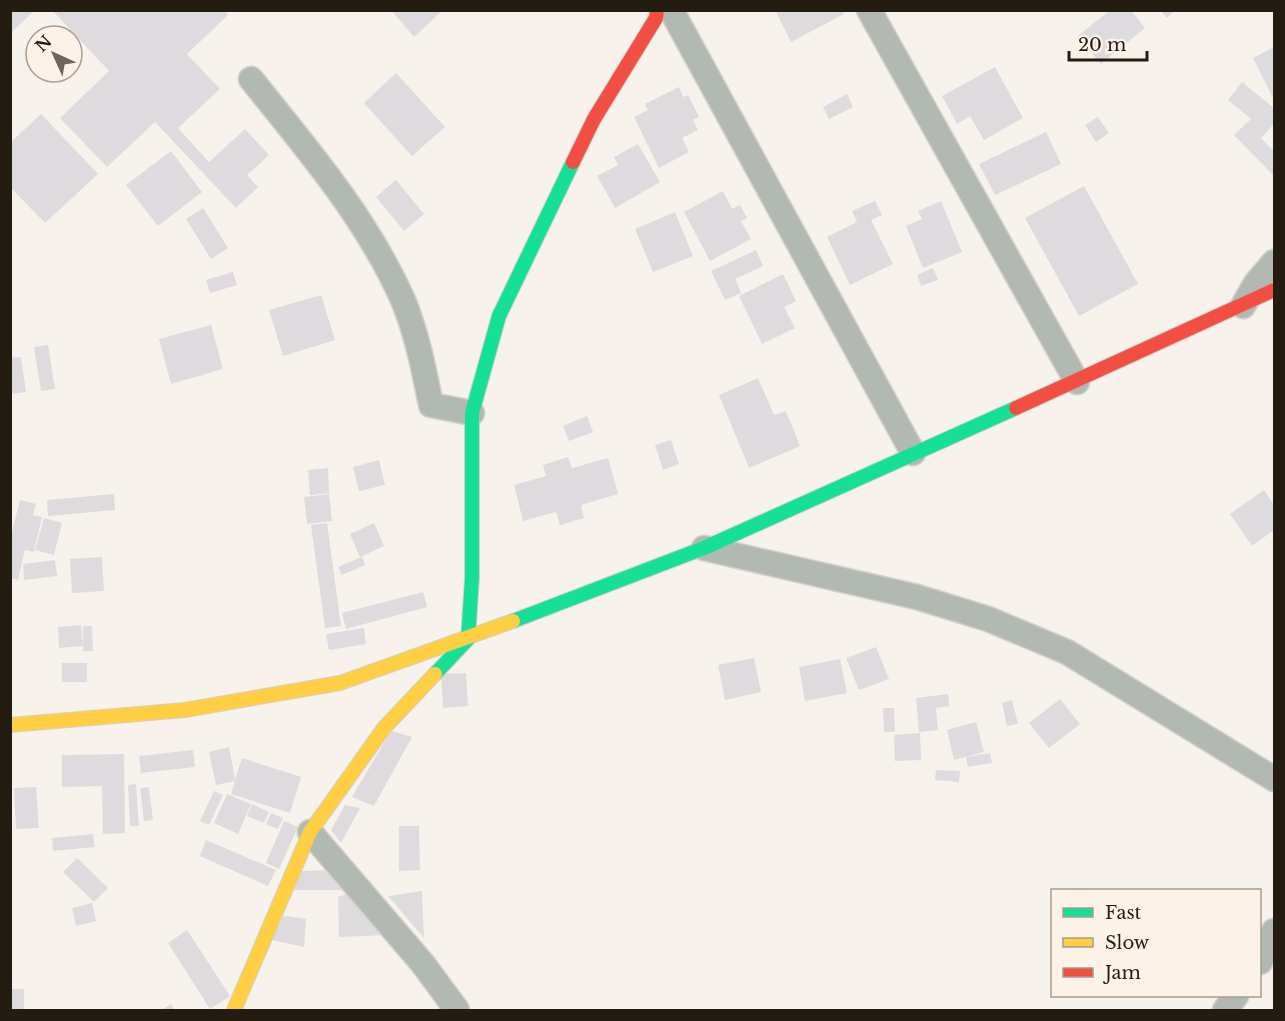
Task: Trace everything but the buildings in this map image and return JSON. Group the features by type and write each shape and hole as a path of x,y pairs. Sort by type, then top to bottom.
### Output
{"main road":[{"path":"234,1011 310,832 384,728 468,639 472,578 472,413 499,316 594,119 668,14"},
{"path":"10,725 185,710 340,683 468,639 704,548 913,453 1077,382 1275,290"}],"street":[{"path":"869,10 1077,382"},
{"path":"668,14 913,453"},
{"path":"251,79 334,184 380,253 403,302 419,347 431,405 472,413"},
{"path":"1243,306 1256,283 1275,262"},
{"path":"704,548 917,597 988,619 1067,652 1275,779"},
{"path":"310,832 423,964 457,1011"},
{"path":"1261,960 1275,931"},
{"path":"1225,1011 1235,997"}],"traffic: fast":[{"path":"435,674 468,639 472,578 472,413 499,316 573,162"},
{"path":"513,621 704,548 1016,408"}],"traffic: slow":[{"path":"10,725 185,710 340,683 513,621"},
{"path":"234,1010 310,832 384,728 435,674"}],"traffic: jam":[{"path":"573,162 594,119 656,18 657,10"},
{"path":"1016,408 1274,290"}]}
